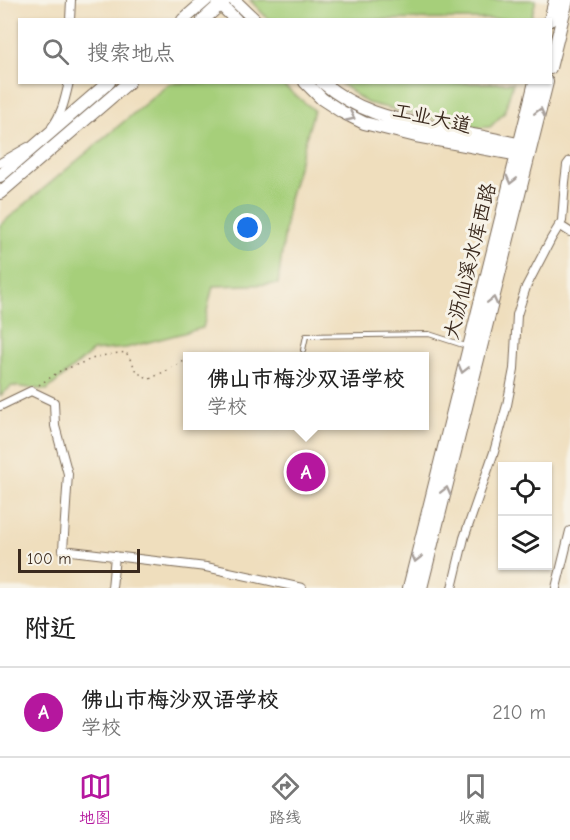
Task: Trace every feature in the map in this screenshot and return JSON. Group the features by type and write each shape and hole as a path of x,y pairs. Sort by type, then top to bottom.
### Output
{"street":[{"path":"70,0 70,18"},
{"path":"185,18 206,0"},
{"path":"234,0 253,18"},
{"path":"550,18 555,0"},
{"path":"552,60 567,0"},
{"path":"205,18 221,2 234,18"},
{"path":"0,163 42,139 57,121 68,84"},
{"path":"0,176 107,84"},
{"path":"0,193 127,84"},
{"name":"工业大道","path":"306,84 322,99 364,123 416,136 524,151"},
{"name":"工业大道","path":"325,84 352,104 390,118 524,151"},
{"name":"大沥仙溪水库西路","path":"409,588 475,349 524,151 535,84"},
{"path":"524,151 546,84"},
{"path":"452,588 464,538 494,452 507,405 514,369 518,315 526,287 562,221 567,165 570,160"},
{"path":"559,225 570,232"},
{"path":"421,588 475,349"},
{"path":"0,406 31,391 54,402 55,426 68,474 63,550 206,567 302,588"},
{"path":"556,588 570,531"},
{"path":"112,588 115,556"}],"lane":[{"path":"303,350 306,336 429,334 475,349"}],"path":[{"path":"31,391 60,370 100,356 126,352 138,373 150,379 183,362"}],"green space":[{"path":"250,0 536,0 531,18 267,18"},
{"path":"169,84 281,84 314,110 289,199 278,284 213,286 203,328 126,348 93,351 47,390 12,386 0,396 0,225"},
{"path":"341,84 513,84 504,113 490,127 474,128 367,103"}],"place":[{"name":"佛山市梅沙双语学校","path":"306,472"}]}
